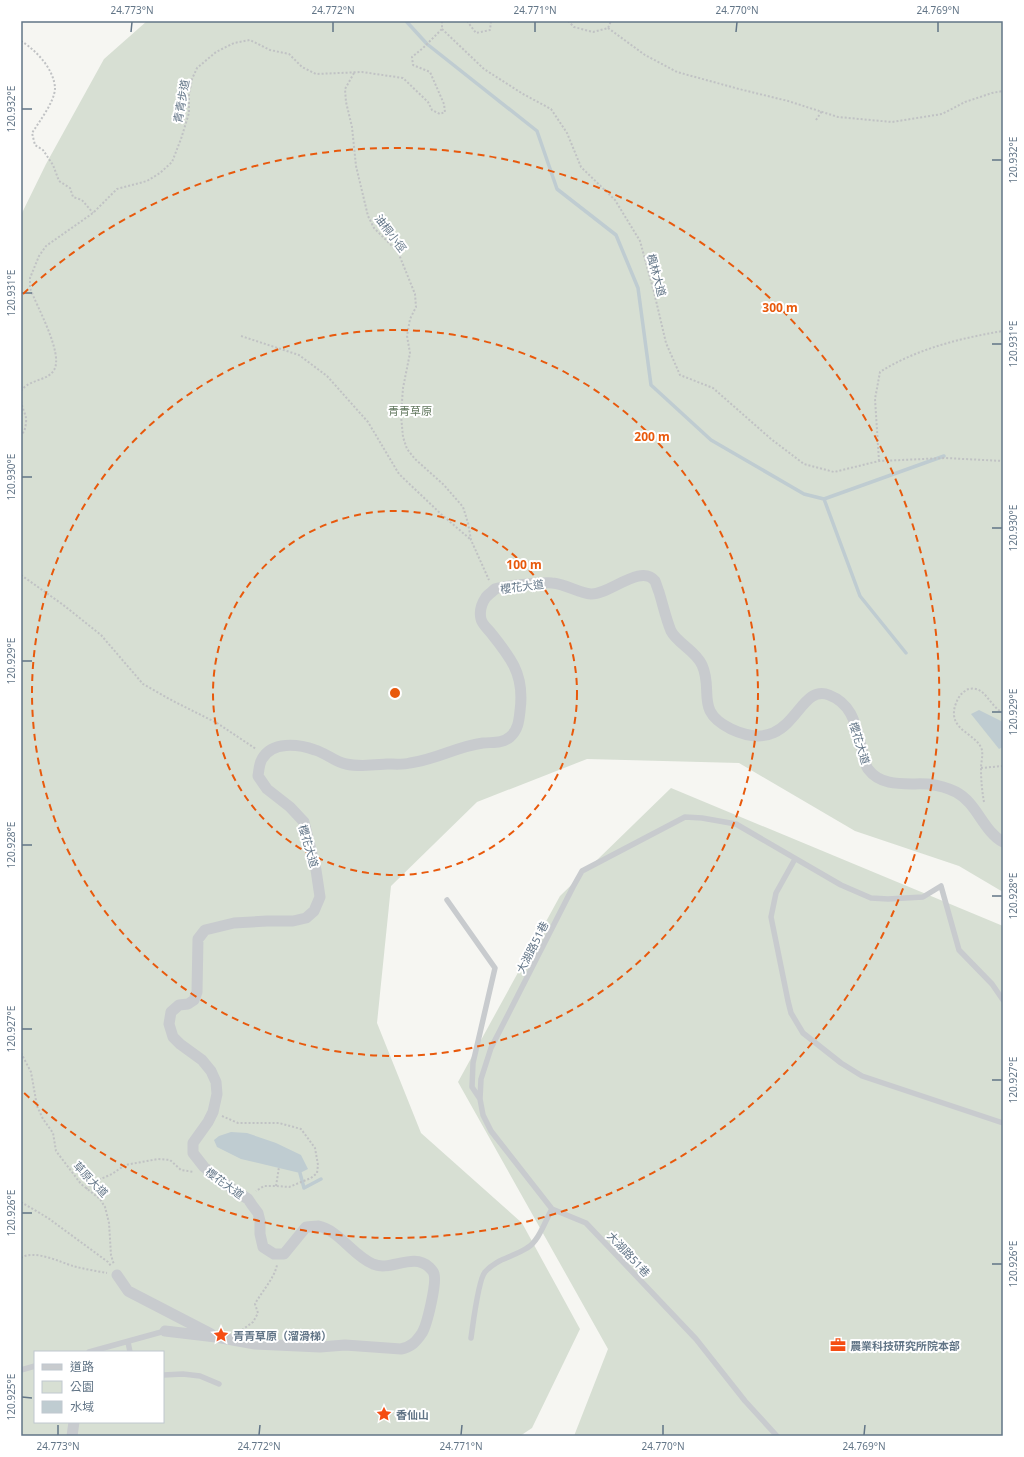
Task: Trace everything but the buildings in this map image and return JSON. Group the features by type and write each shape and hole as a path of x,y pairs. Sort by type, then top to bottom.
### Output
{"street":[{"name":"櫻花大道","path":"279,1254 274,1254 263,1247 258,1213 248,1199 204,1167 193,1153 193,1143 208,1122 213,1112 217,1094 216,1082 211,1071 202,1060 173,1037 169,1024 171,1012 178,1005 188,1004 194,1000 197,992 198,939 205,930 234,923 306,918 314,911 320,897 316,870 304,822 290,807 267,790 258,776 260,761 265,755 278,747 293,745 316,750 342,763 358,766 410,764 481,743 503,742 512,736 519,723 522,696 515,668 505,652 481,621 480,610 485,598 494,590 516,586 552,583 567,586 584,593 598,594 639,575 648,576 656,582 672,634 701,662 705,676 708,706 717,720 732,729 755,736 773,734 788,724 804,702 813,696 826,694 840,701 849,709 868,768 882,780 899,784 930,784 955,792 967,801 999,840 1003,842"},
{"path":"165,1331 255,1344 320,1347 345,1345 401,1349 409,1348 423,1332 429,1314 435,1283 434,1273 428,1266 419,1262 406,1262 385,1267 374,1265 361,1258 326,1228 317,1226 306,1227 284,1254 279,1254"},
{"path":"117,1275 128,1291 221,1338"},
{"path":"72,1436 74,1423"}],"lane":[{"name":"大湖路51巷","path":"777,1436 745,1401 696,1339 586,1223 552,1210 491,1131 483,1115 480,1099 481,1079 491,1048 573,887 582,871 685,817 702,818 736,824 841,885 871,898 888,899 923,897 941,886 959,950 992,984 1003,1000"},
{"path":"795,859 776,893 771,917 791,1013 803,1033 841,1063 862,1076 1003,1123"},
{"path":"447,900 495,968 473,1063 472,1087 480,1099"},
{"path":"471,1338 480,1286 484,1273 497,1262 528,1248 538,1236 552,1210"},
{"path":"93,1351 165,1331"},
{"path":"128,1342 130,1351"},
{"path":"21,1370 34,1366"},
{"path":"164,1375 183,1374 200,1376 219,1384"}],"path":[{"path":"442,21 442,29"},
{"path":"467,21 476,33 490,30 491,21"},
{"path":"568,21 574,26 593,32 608,28"},
{"path":"608,28 611,21"},
{"path":"608,28 645,55 677,72 788,101 838,117 892,122 942,114 965,102 1003,91"},
{"name":"青青步道","path":"21,391 25,385 46,376 54,370 56,360 55,348 30,288 30,278 39,256 46,246 93,213 117,189 147,181 160,173 172,162 189,113 189,94 192,79 197,68 216,52 234,43 250,40 270,50 290,54 302,67 316,74 354,72 403,78 428,102 432,110 440,114 445,112 444,104 430,72 413,65 412,57 442,29"},
{"name":"楓林大道","path":"442,29 484,70 523,94 552,108 567,133 581,167 615,200 640,241 666,343 680,376 713,388 771,439 804,464 834,472 879,461 944,458 1003,461"},
{"path":"21,41 29,46 40,57 51,74 55,89 50,103 32,133 34,145 42,150 53,165 60,181 70,188 73,197 82,200 93,213"},
{"name":"油桐小徑","path":"354,72 345,89 346,102 352,127 356,166 368,216 374,228 398,252 415,294 416,307 410,319 407,336 410,353 403,388 401,415 403,437 407,449 415,460 444,485 463,507 471,540 494,590"},
{"path":"816,120 822,112"},
{"path":"879,461 874,399 880,372 896,362 932,349 973,336 1003,331"},
{"path":"241,336 299,355 327,376 368,422 399,474 471,540"},
{"path":"21,401 26,414 27,422 24,432 21,434"},
{"path":"21,575 62,604 101,635 143,684 217,723 265,755"},
{"path":"985,806 980,768 982,751 979,744 957,725 954,714 956,703 966,689 973,688 979,690 996,709 1003,713"},
{"path":"980,768 1003,766"},
{"name":"草原大道","path":"21,1052 22,1057 31,1072 37,1106 43,1119 53,1132 56,1151 81,1184 100,1199 105,1207 109,1223 111,1255 117,1275"},
{"path":"213,1112 238,1123 279,1123 301,1129 315,1148 318,1165 317,1173 311,1178 293,1186 264,1186 248,1199"},
{"path":"86,1189 96,1181 112,1174 125,1165 158,1159 170,1160 181,1170 192,1173 204,1167"},
{"path":"276,1186 279,1167"},
{"path":"21,1202 48,1218 108,1262 117,1275"},
{"path":"221,1338 253,1322 258,1313 255,1304 276,1270 279,1254"},
{"path":"21,1258 24,1256 37,1255 74,1266 117,1275"}],"green space":[{"name":"青青草原","path":"147,21 1003,21 1003,892 959,866 855,831 739,763 587,759 477,802 391,886 377,1023 421,1133 522,1223 580,1329 532,1428 520,1436 21,1436 21,215 46,164 104,59"},
{"path":"671,788 1003,926 1003,1436 574,1436 608,1349 458,1082 560,896"}],"water":[{"path":"979,710 1003,722 1003,747 999,749 971,714"},
{"path":"231,1132 247,1133 276,1143 301,1155 308,1169 300,1173 241,1159 217,1147 214,1140 219,1136"}],"waterway":[{"path":"406,21 427,44 537,131 557,189 616,235 638,288 651,385 711,440 804,494 824,499 860,596 906,653"},
{"path":"824,499 944,456"},
{"path":"300,1173 304,1188 321,1179"}],"place":[{"name":"青青草原（溜滑梯）","path":"221,1335"},
{"name":"農業科技研究所院本部","path":"838,1345"},
{"name":"香仙山","path":"384,1414"}]}
